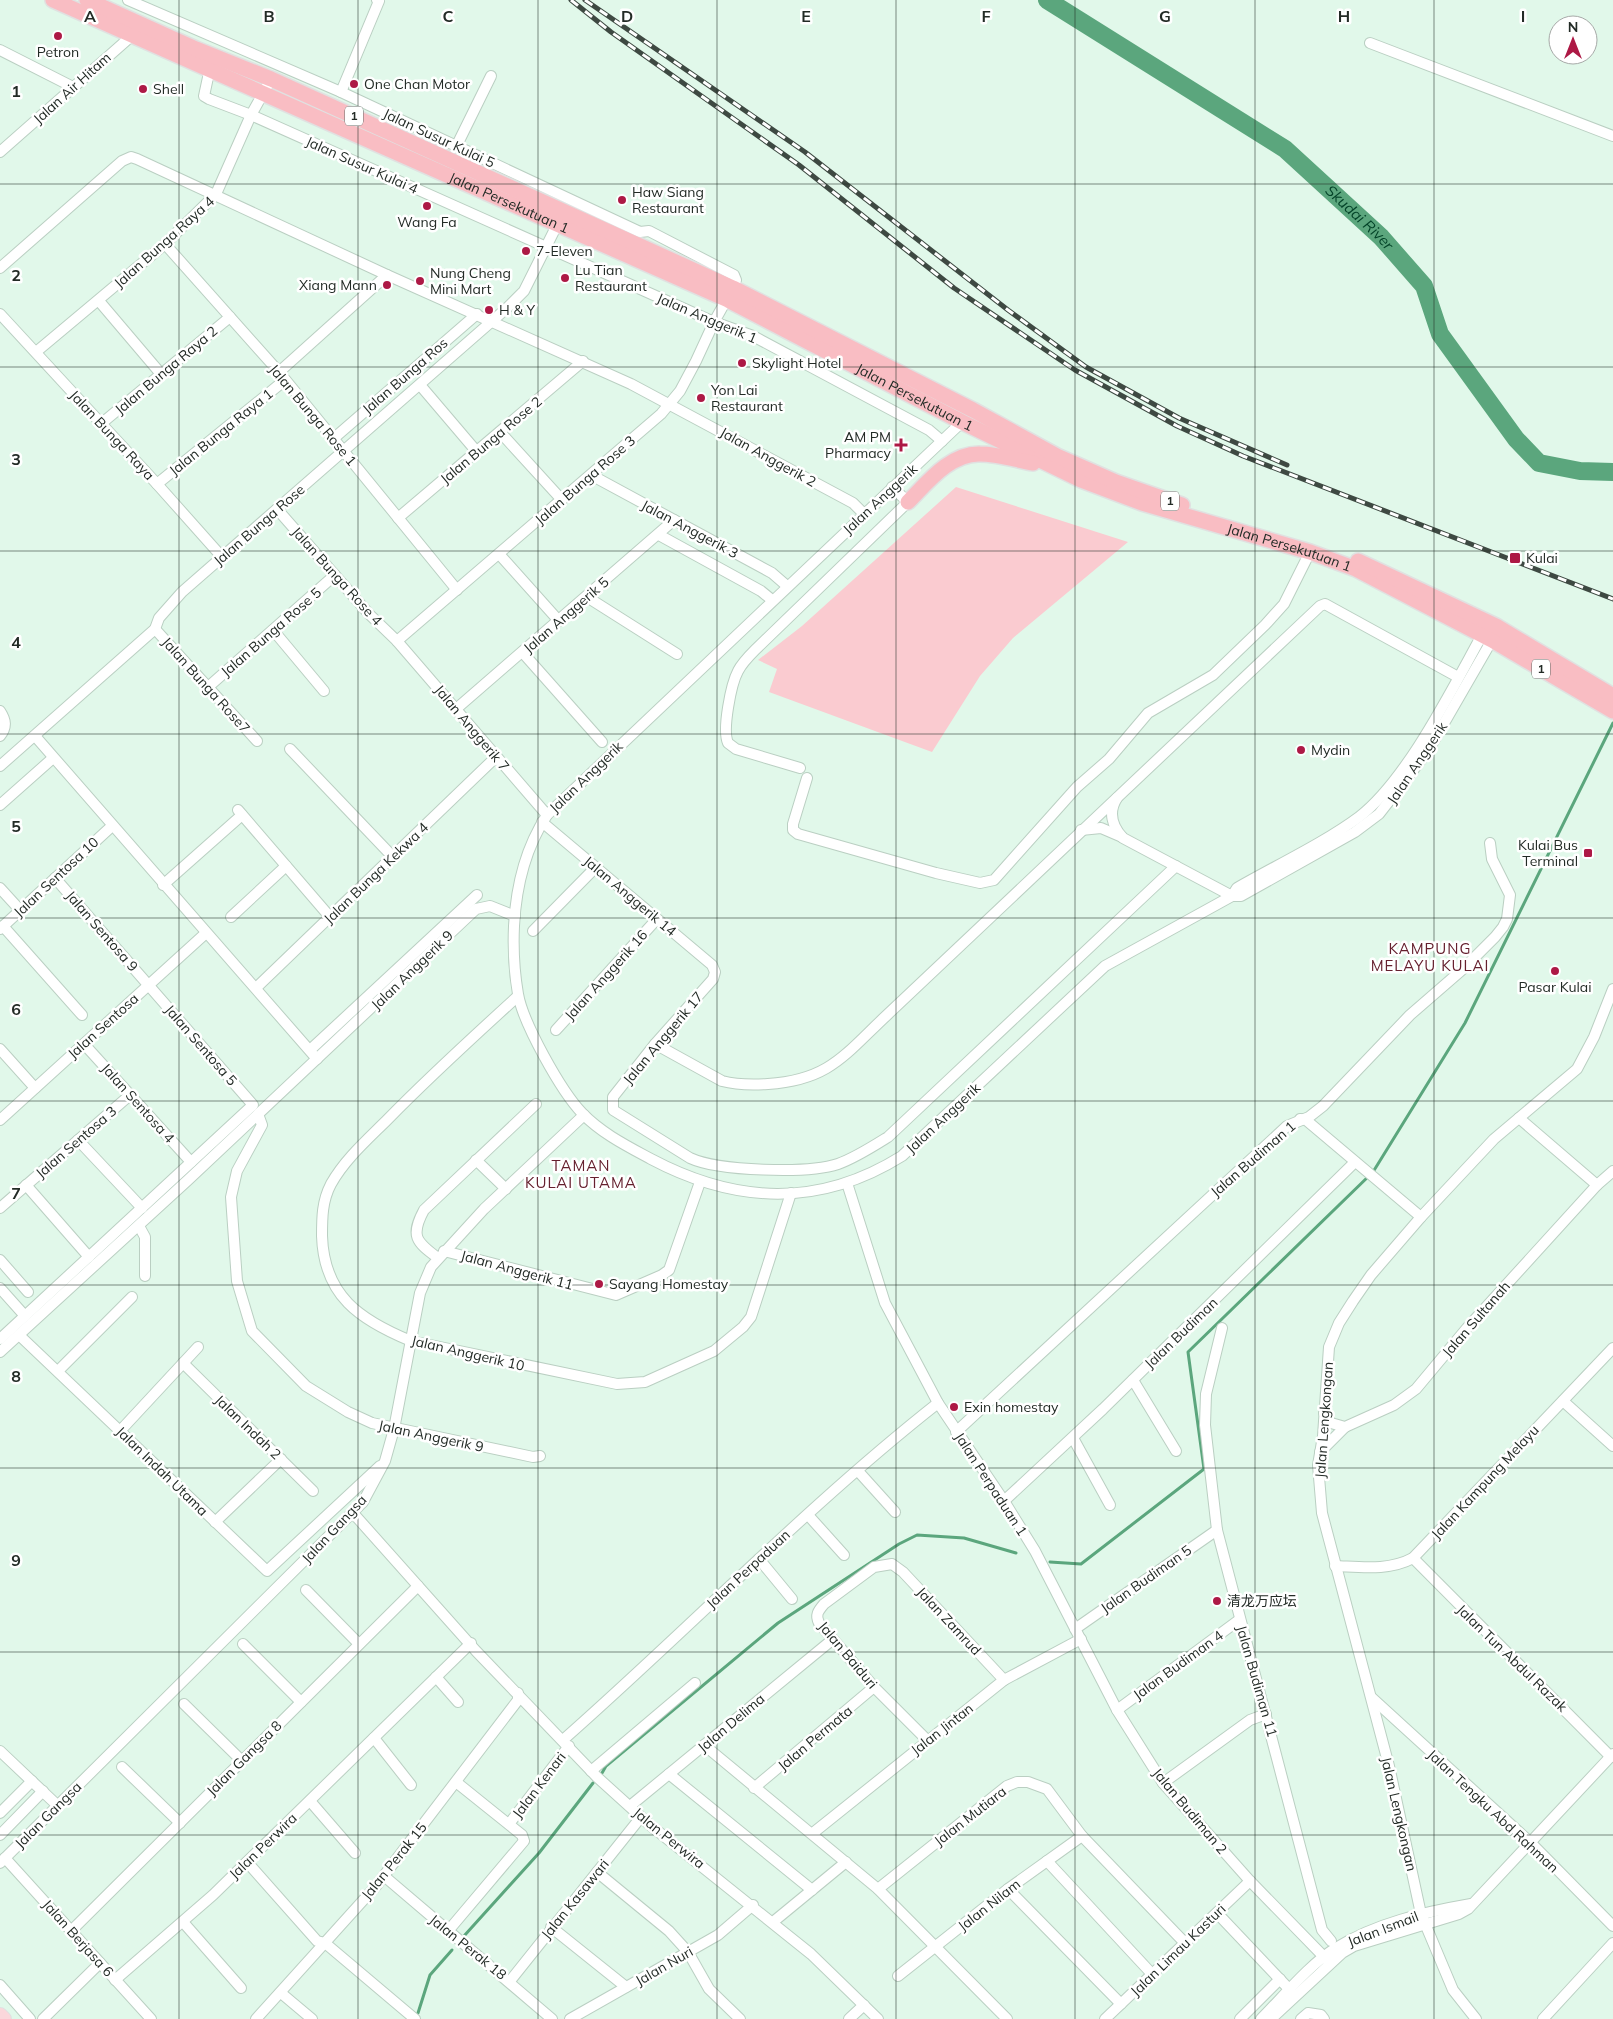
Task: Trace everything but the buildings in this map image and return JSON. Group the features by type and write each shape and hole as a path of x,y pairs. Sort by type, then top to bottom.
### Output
{"highway":[{"name":"Jalan Persekutuan 1","path":"53,0 138,30 564,211 635,244 730,294 962,422 1052,467 1142,503 1310,552 1356,569 1613,706"},
{"name":"Jalan Persekutuan 1","path":"87,0 138,30 210,68 268,85 557,225 635,244"},
{"name":"Jalan Persekutuan 1","path":"730,294 973,410 1057,456 1146,493 1213,516 1313,544 1381,570 1496,626 1613,706"},
{"path":"908,502 948,464 969,455 980,454 1052,467"}],"main road":[{"path":"0,2014 4,2019"}],"street":[{"name":"Jalan Susur Kulai 5","path":"128,0 341,92 457,145 635,244 649,232 730,272 736,280 730,294"},
{"path":"341,92 379,1 377,0"},
{"name":"Jalan Air Hitam","path":"0,152 138,30"},
{"path":"1370,43 1613,136"},
{"path":"0,50 74,88"},
{"name":"Jalan Susur Kulai 4","path":"210,68 204,96 251,115 547,247"},
{"path":"457,145 491,76"},
{"name":"Jalan Bunga Raya 4","path":"36,352 166,244 216,194 251,115 268,85"},
{"path":"0,268 122,162 131,157 143,160 387,275 583,361 670,403"},
{"name":"Jalan Bunga Rose","path":"0,766 155,628 159,618 182,592 507,308 524,291 564,211"},
{"name":"Jalan Bunga Rose 1","path":"166,244 282,376 457,590"},
{"name":"Jalan Anggerik 1","path":"547,247 714,322 753,336 929,430 942,441"},
{"name":"Jalan Bunga Raya 1","path":"157,484 282,376 387,275"},
{"name":"Jalan Bunga Rose 3","path":"397,641 661,414 680,391 730,294"},
{"path":"98,301 161,374"},
{"name":"Jalan Bunga Raya","path":"0,314 157,484 222,558"},
{"name":"Jalan Bunga Ros","path":"333,438 477,314"},
{"name":"Jalan Bunga Raya 2","path":"102,424 230,317"},
{"name":"Jalan Bunga Rose 2","path":"398,518 583,361"},
{"path":"420,385 477,452"},
{"name":"Jalan Anggerik 2","path":"670,403 853,504 864,514"},
{"name":"Jalan Anggerik","path":"962,422 772,600 545,818 528,854 514,916 513,946 518,996 536,1039 562,1088 584,1115 611,1136 635,1150 700,1182 742,1191 792,1194 823,1190 848,1183 881,1170 915,1147 1105,966 1232,896 1237,888 1352,828 1389,804 1428,751 1487,638"},
{"path":"500,432 562,500"},
{"name":"Jalan Anggerik 3","path":"591,475 772,573 787,586"},
{"path":"800,768 736,749 728,743 726,734 733,680 739,668 755,650 908,502 892,487"},
{"name":"Jalan Bunga Rose 4","path":"277,510 369,614 397,641"},
{"name":"Jalan Anggerik 5","path":"456,710 674,520"},
{"path":"659,535 762,591 772,600"},
{"path":"807,778 793,824 794,830 798,834 945,875 980,883 994,880 1077,787 1109,759 1148,713 1213,675 1265,625 1284,604 1310,552"},
{"path":"499,554 559,622"},
{"name":"Jalan Bunga Rose 5","path":"207,688 335,575"},
{"path":"586,598 677,654"},
{"path":"655,1044 722,1081 731,1084 756,1085 792,1082 823,1072 880,1021 1080,830 1320,606 1325,604 1458,678"},
{"name":"Jalan Bunga Rose7","path":"155,628 207,688 257,741"},
{"path":"273,630 324,691"},
{"name":"Jalan Anggerik","path":"1352,828 1381,797 1419,745 1458,678 1487,638"},
{"name":"Jalan Anggerik 7","path":"397,641 545,818"},
{"path":"523,652 602,742"},
{"path":"0,711 6,724 0,736"},
{"path":"35,736 163,885 317,1059"},
{"path":"290,749 393,857"},
{"path":"0,805 53,758"},
{"name":"Jalan Bunga Kekwa 4","path":"256,988 496,758"},
{"path":"1122,791 1114,803 1112,816 1115,827 1123,838"},
{"path":"163,885 240,813 330,917"},
{"name":"Jalan Anggerik 14","path":"545,818 595,868 712,965 715,972"},
{"name":"Jalan Sentosa 10","path":"2,927 112,826"},
{"path":"1080,830 1100,828 1123,838 1232,896"},
{"name":"Jalan Budiman 1","path":"956,1432 1287,1126 1300,1119 1309,1117 1323,1106 1410,1015 1468,964 1503,927 1507,919 1510,895 1492,858 1490,842"},
{"path":"230,917 286,866"},
{"name":"Jalan Anggerik 17","path":"715,972 714,979 655,1044 613,1097 613,1110 624,1119 698,1162 787,1170 837,1164 888,1137 907,1121 1176,866"},
{"path":"533,931 595,868"},
{"name":"Jalan Sentosa 9","path":"55,878 149,985"},
{"path":"0,888 20,910"},
{"path":"310,1050 477,895"},
{"name":"Jalan Anggerik 9","path":"0,1352 139,1226 476,909 490,906 514,916"},
{"name":"Jalan Anggerik 16","path":"556,1030 656,920"},
{"path":"2,927 82,1015"},
{"name":"Jalan Sentosa","path":"0,1120 206,933"},
{"name":"Jalan Sentosa 5","path":"149,985 253,1104 191,1162"},
{"name":"Jalan Lengkongan","path":"1476,2019 1453,1990 1423,1919 1372,1698 1322,1513 1318,1477 1330,1347 1339,1323 1372,1275 1420,1216 1470,1162 1577,1069 1594,1037 1613,989"},
{"name":"Jalan Anggerik 10","path":"518,996 435,1071 349,1158 331,1183 322,1211 323,1254 332,1282 354,1310 386,1331 411,1341 617,1384 645,1382 721,1346 751,1317 792,1194"},
{"name":"Jalan Sentosa 4","path":"84,1044 191,1162"},
{"path":"0,1049 35,1088"},
{"name":"Jalan Sentosa 3","path":"0,1208 130,1095"},
{"name":"Jalan Anggerik 11","path":"536,1104 424,1210 417,1224 416,1236 419,1242 441,1255 609,1294 623,1293 669,1270 700,1182"},
{"name":"Jalan Anggerik 9","path":"258,1114 262,1125 237,1171 232,1197 237,1280 252,1331 306,1386 356,1416 372,1423 394,1429 540,1456"},
{"name":"Jalan Gangsa","path":"2,1860 362,1502 384,1464 394,1429 420,1293 431,1267 506,1189 584,1115"},
{"path":"1519,1118 1597,1185"},
{"path":"1300,1119 1306,1120 1420,1216"},
{"path":"78,1140 142,1208"},
{"path":"476,1160 506,1189"},
{"path":"0,1339 191,1162"},
{"name":"Jalan Budiman","path":"1004,1501 1073,1438 1355,1162"},
{"name":"Jalan Sultanah","path":"1345,1427 1394,1405 1416,1389 1467,1328 1597,1185 1613,1171"},
{"name":"Jalan Perpaduan 1","path":"848,1183 885,1303 938,1403 1004,1501 1041,1564"},
{"path":"26,1185 89,1257"},
{"path":"139,1226 145,1237 145,1276"},
{"path":"0,1260 28,1292"},
{"path":"0,1288 26,1316"},
{"path":"58,1371 132,1297"},
{"name":"Jalan Budiman 11","path":"1222,1328 1206,1394 1205,1424 1217,1530 1239,1620 1266,1714 1322,1930 1331,1941"},
{"name":"Jalan Indah Utama","path":"20,1335 267,1571 337,1504 384,1464"},
{"path":"120,1431 198,1347"},
{"name":"Jalan Kampung Melayu","path":"1335,1566 1392,1566 1413,1558 1613,1348"},
{"name":"Jalan Indah 2","path":"183,1363 313,1491"},
{"path":"1133,1380 1176,1451"},
{"path":"1563,1401 1613,1446"},
{"name":"Jalan Perpaduan","path":"566,1743 808,1515 938,1403"},
{"path":"1324,1413 1331,1424 1345,1427"},
{"path":"1320,1452 1345,1427"},
{"path":"1073,1438 1110,1504"},
{"path":"215,1522 281,1459"},
{"path":"858,1471 895,1512"},
{"name":"Jalan Perwira","path":"352,1512 471,1643 476,1651 597,1777 642,1817 753,1905 811,1954 878,2019"},
{"path":"808,1515 844,1555"},
{"name":"Jalan Budiman 5","path":"1076,1629 1217,1530"},
{"name":"Jalan Tun Abdul Razak","path":"1413,1558 1612,1756"},
{"path":"759,1560 792,1599"},
{"name":"Jalan Baiduri","path":"892,1564 874,1567 824,1604 816,1617 819,1624 832,1640 874,1687 927,1740"},
{"name":"Jalan Zamrud","path":"892,1564 903,1572 1004,1680"},
{"name":"Jalan Budiman 2","path":"1041,1564 1117,1710 1163,1783 1250,1881 1327,1960"},
{"name":"Jalan Gangsa 8","path":"71,1931 418,1586"},
{"path":"306,1590 359,1644"},
{"name":"Jalan Budiman 4","path":"1117,1710 1239,1620"},
{"name":"Jalan Delima","path":"630,1806 832,1640"},
{"name":"Jalan Jintan","path":"813,1833 1004,1680 1082,1640"},
{"name":"Jalan Perwira","path":"115,1980 183,1922 247,1862 471,1643"},
{"path":"243,1644 301,1702"},
{"path":"436,1677 458,1702"},
{"path":"597,1777 695,1683"},
{"name":"Jalan Permata","path":"754,1788 874,1687"},
{"name":"Jalan Perak 15","path":"256,2019 384,1876 518,1700 518,1693"},
{"name":"Jalan Tengku Abd Rahman","path":"1372,1698 1531,1843 1613,1926"},
{"path":"184,1704 242,1761"},
{"path":"1163,1783 1250,1720 1266,1714"},
{"path":"374,1738 411,1785"},
{"name":"Jalan Kenari","path":"509,1824 566,1743"},
{"path":"704,1745 754,1788 813,1833 878,1889 1007,2019"},
{"path":"0,1751 58,1806"},
{"name":"Jalan Ismail","path":"1271,2019 1327,1960 1335,1949 1364,1934 1423,1919 1474,1903 1612,1756"},
{"path":"122,1767 180,1823"},
{"path":"669,1774 812,1890"},
{"path":"0,1813 32,1782"},
{"path":"448,1931 523,1843 522,1835 456,1782"},
{"name":"Jalan Mutiara","path":"878,1889 1007,1786 1017,1782 1028,1782 1047,1789 1082,1836"},
{"path":"0,1835 43,1791"},
{"path":"310,1801 355,1852"},
{"name":"Jalan Kasawari","path":"510,1981 642,1817"},
{"path":"1082,1836 1184,1942"},
{"name":"Jalan Nilam","path":"898,1976 1008,1889 1082,1836"},
{"name":"Jalan Berjasa 6","path":"2,1860 71,1931 151,2019"},
{"path":"1047,1861 1152,1974"},
{"path":"247,1862 317,1941 325,1943 415,2019"},
{"path":"773,1922 846,1862"},
{"path":"597,1872 669,1931 688,1952 709,1989 740,2019"},
{"name":"Jalan Perak 18","path":"384,1876 510,1981 552,2019"},
{"name":"Jalan Limau Kasturi","path":"1105,2019 1250,1881"},
{"path":"1008,1889 1121,2004"},
{"name":"Jalan Nuri","path":"570,2019 718,1935 753,1905"},
{"path":"1217,1913 1290,1990"},
{"path":"183,1922 241,1988"},
{"path":"552,1927 626,1987"},
{"path":"1542,2019 1613,1943"},
{"name":"Jalan Ismail","path":"1261,2019 1290,1990 1327,1960"},
{"path":"43,2019 100,1963"},
{"path":"1240,2019 1280,1979"},
{"path":"0,1985 30,2019"},
{"path":"281,1993 312,2019"},
{"path":"849,2019 864,2005"},
{"path":"1300,2019 1308,2014 1321,2015 1324,2019"}],"shaded area":[{"path":"956,487 1128,542 1013,638 980,676 932,752 769,692 777,669 758,660 802,626"}],"waterway":[{"name":"Skudai River","path":"1047,0 1285,149 1381,237 1424,286 1440,334 1516,439 1539,463 1580,471 1613,472"},
{"path":"1050,1562 1081,1564 1204,1469 1188,1352 1373,1172 1465,1023 1613,723"},
{"path":"602,1773 606,1766 778,1623 899,1544 917,1535 964,1538 1016,1553"},
{"path":"464,1936 539,1853 593,1783"},
{"path":"418,2013 430,1975 452,1950"}],"railway":[{"path":"571,0 611,32 799,165 954,288 1075,370 1177,426 1243,456 1613,599"},
{"path":"585,0 805,152 1008,310 1086,367 1179,418 1287,465"}],"place":[{"name":"Petron","path":"58,36"},
{"name":"One Chan Motor","path":"354,84"},
{"name":"Shell","path":"143,89"},
{"name":"Haw Siang Restaurant","path":"622,200"},
{"name":"Wang Fa","path":"427,206"},
{"name":"7-Eleven","path":"526,251"},
{"name":"Lu Tian Restaurant","path":"565,278"},
{"name":"Nung Cheng Mini Mart","path":"420,281"},
{"name":"Xiang Mann","path":"387,285"},
{"name":"H & Y","path":"489,310"},
{"name":"Skylight Hotel","path":"742,363"},
{"name":"Yon Lai Restaurant","path":"701,398"},
{"name":"AM PM Pharmacy","path":"901,445"},
{"name":"Kulai","path":"1515,558"},
{"name":"Mydin","path":"1301,750"},
{"name":"Kulai Bus Terminal","path":"1588,853"},
{"name":"Pasar Kulai","path":"1555,971"},
{"name":"Sayang Homestay","path":"599,1284"},
{"name":"Exin homestay","path":"954,1407"},
{"name":"清龙万应坛","path":"1217,1601"}],"district":[{"name":"KAMPUNG MELAYU KULAI","path":"1430,958"},
{"name":"TAMAN KULAI UTAMA","path":"581,1174"}]}
